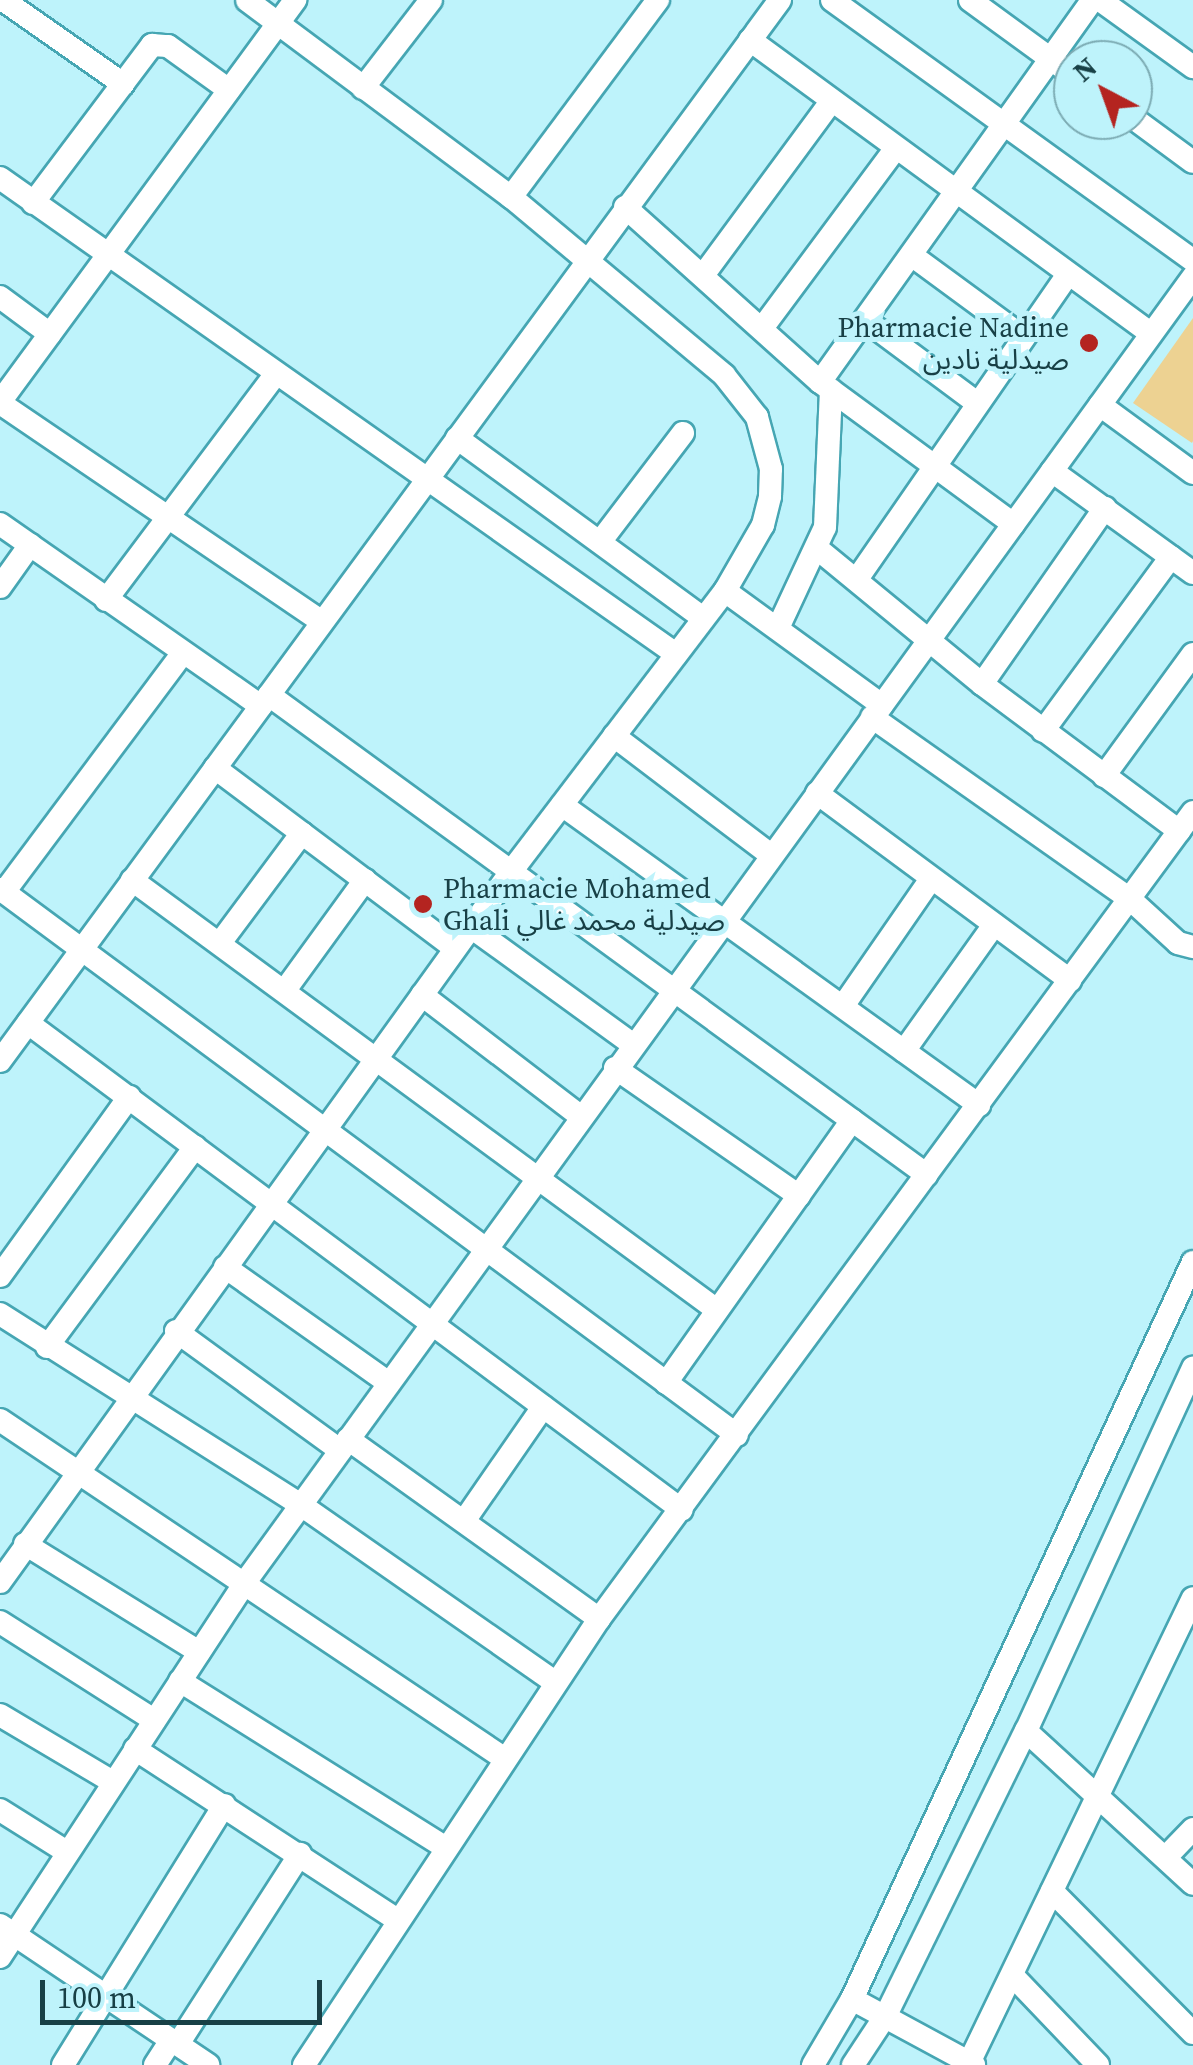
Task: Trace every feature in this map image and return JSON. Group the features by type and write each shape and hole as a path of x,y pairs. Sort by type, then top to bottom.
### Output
{"street":[{"path":"0,1582 176,1331 455,948 725,591 763,525 770,496 771,469 757,417 715,366 588,257 247,0"},
{"path":"296,0 0,403 322,622"},
{"path":"364,88 430,0"},
{"path":"511,197 658,0"},
{"path":"0,1061 780,0"},
{"path":"832,0 1193,260"},
{"path":"970,0 1053,60"},
{"path":"778,628 819,550 828,503 825,386 1092,0"},
{"path":"1100,0 1193,68"},
{"path":"4,4 123,84"},
{"path":"750,40 1152,334"},
{"path":"34,203 158,43 229,90"},
{"path":"704,274 831,102"},
{"path":"1153,133 1193,162"},
{"path":"763,327 896,148"},
{"path":"0,178 106,258 676,654"},
{"path":"625,207 825,386 1013,524"},
{"path":"914,257 1023,337"},
{"path":"857,580 1068,274"},
{"path":"0,1958 7,1930 67,1852 243,1586 614,1068 1193,276"},
{"path":"0,298 50,334"},
{"path":"868,322 978,403"},
{"path":"106,600 275,374"},
{"path":"1100,404 1193,473"},
{"path":"600,542 684,433"},
{"path":"458,438 703,618"},
{"path":"1052,472 1193,573"},
{"path":"982,684 1105,508"},
{"path":"0,524 182,654 265,700 928,1175"},
{"path":"0,587 30,545"},
{"path":"304,2065 502,1756 1186,822 1104,776 1043,731 819,550"},
{"path":"1043,731 1171,556"},
{"path":"725,591 778,628 877,711 1130,899 1178,943 1193,946"},
{"path":"182,654 2,891 737,1435"},
{"path":"1104,776 1193,654"},
{"path":"614,736 771,855"},
{"path":"215,768 455,948"},
{"path":"816,793 1070,980"},
{"path":"562,804 979,1105"},
{"path":"220,944 302,833"},
{"path":"843,1006 931,878"},
{"path":"132,880 718,1310"},
{"path":"285,990 365,880"},
{"path":"904,1051 994,925"},
{"path":"471,927 632,1044"},
{"path":"422,995 580,1116"},
{"path":"28,1023 682,1510"},
{"path":"614,1068 799,1196"},
{"path":"0,1276 129,1097"},
{"path":"666,1382 852,1120"},
{"path":"47,1348 194,1147"},
{"path":"813,2065 852,1999 1193,1262"},
{"path":"224,1266 389,1382"},
{"path":"0,1314 47,1348 301,1505 555,1682"},
{"path":"176,1331 464,1522 599,1620"},
{"path":"853,2065 886,2015 1026,1731 1193,1368"},
{"path":"464,1522 543,1407"},
{"path":"0,1420 502,1756"},
{"path":"25,1544 199,1652"},
{"path":"852,1999 971,2064 1190,1614"},
{"path":"0,1622 154,1720"},
{"path":"180,1681 444,1846"},
{"path":"0,1715 113,1782"},
{"path":"1026,1731 1100,1794 1193,1884"},
{"path":"135,1749 396,1919"},
{"path":"62,2065 224,1805"},
{"path":"0,1810 67,1852"},
{"path":"1166,1857 1193,1829"},
{"path":"155,2065 300,1854"},
{"path":"1052,1891 1193,2033"},
{"path":"7,1930 208,2065"},
{"path":"1013,1976 1098,2065"}],"shaded area":[{"path":"1193,318 1193,441 1192,443 1133,403"}],"place":[{"name":"Pharmacie Nadine صيدلية نادين","path":"1089,343"},
{"name":"Pharmacie Mohamed Ghali صيدلية محمد غالي","path":"423,904"}]}
